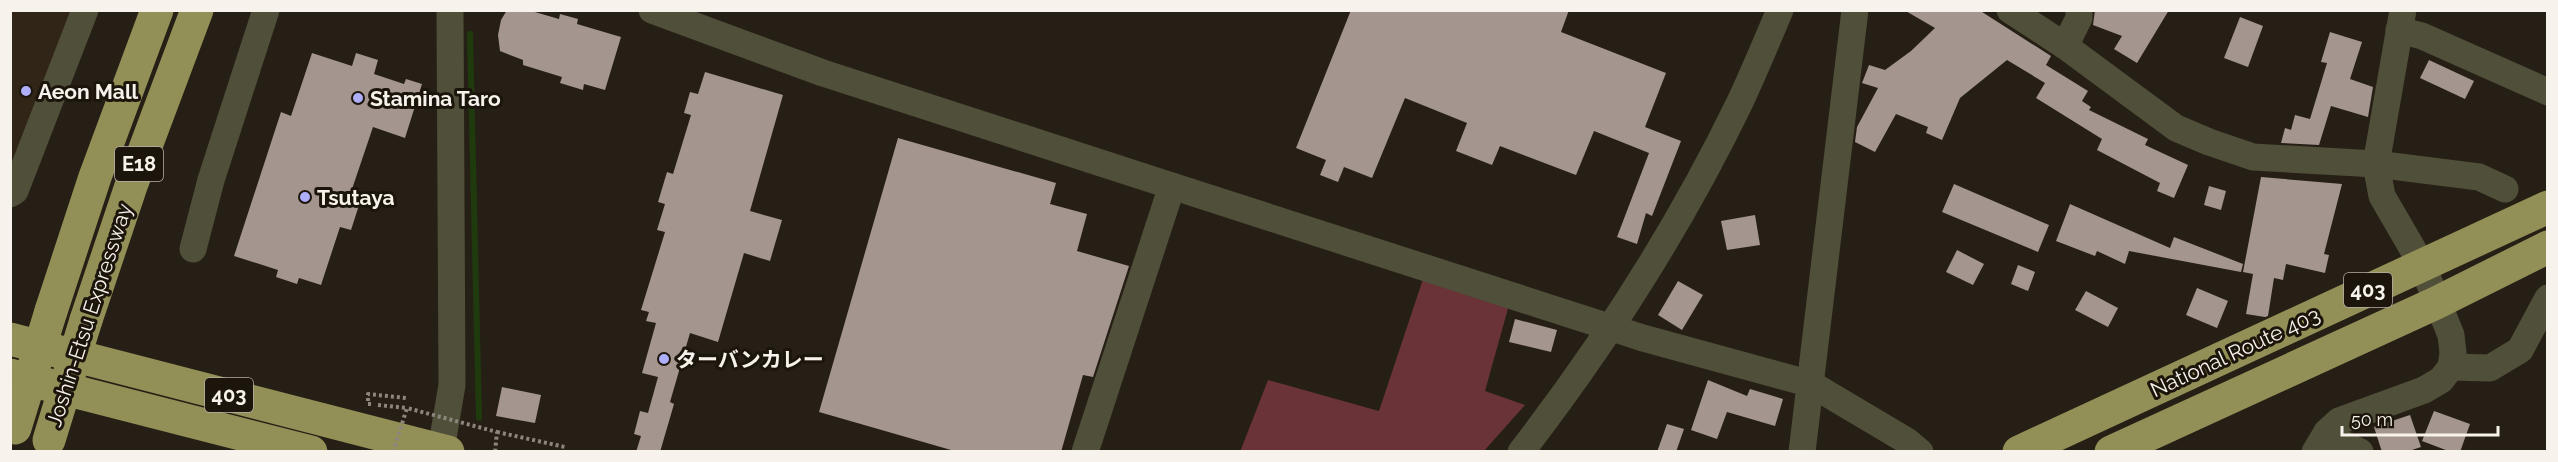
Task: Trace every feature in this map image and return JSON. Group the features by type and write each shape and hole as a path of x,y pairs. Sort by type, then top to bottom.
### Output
{"highway":[{"name":"Joshin-Etsu Expressway","path":"13,436 95,177 157,10"},
{"name":"Joshin-Etsu Expressway","path":"52,446 86,320 131,186 197,10"},
{"name":"National Route 403","path":"2019,452 2547,207"},
{"name":"National Route 403","path":"2111,452 2436,303 2547,247"},
{"name":"403","path":"10,339 442,451"},
{"name":"403","path":"10,375 292,449"}],"street":[{"path":"10,194 15,191 85,10"},
{"path":"193,249 211,180 266,10"},
{"path":"442,451 452,385 450,10"},
{"path":"652,10 823,73 1172,186 1701,355 1811,384 1907,441 1920,452"},
{"path":"1521,452 1573,383 1661,248 1740,102 1780,10"},
{"path":"1802,452 1855,10"},
{"path":"2010,10 2065,46 2176,128 2209,142 2253,157 2376,164 2479,177 2505,189"},
{"path":"2065,46 2079,18 2079,10"},
{"path":"2321,442 2339,421 2355,413 2424,390 2441,380 2451,367 2453,353 2451,335 2422,265 2382,196 2376,164 2401,20 2422,36 2547,92"},
{"path":"1085,452 1172,186"},
{"path":"2451,367 2490,368 2520,350 2547,298"},
{"path":"2321,442 2335,440 2360,452"}],"path":[{"path":"406,398 368,394 368,404 407,408 565,447"},
{"path":"393,452 407,408"},
{"path":"495,452 497,432"}],"shaded area":[{"name":"Aeon Mall","path":"11,11 72,11 11,171"},
{"path":"1423,279 1509,305 1485,391 1525,405 1484,451 1240,452 1268,380 1379,411"}],"building":[{"path":"507,10 528,10 559,19 560,14 578,19 577,24 621,37 605,90 584,84 583,90 560,83 562,77 523,65 523,60 500,51 498,35 501,20"},
{"path":"1351,10 1569,10 1561,32 1666,73 1645,127 1681,141 1652,216 1646,213 1637,244 1617,237 1649,153 1594,131 1576,175 1500,146 1492,165 1456,151 1467,123 1405,98 1372,178 1344,167 1338,182 1320,175 1326,160 1296,148"},
{"path":"1904,10 1979,10 2051,56 2046,65 2088,91 2082,101 2091,107 2089,110 2148,139 2145,145 2188,165 2174,198 2157,191 2160,183 2097,150 2102,139 2036,98 2045,83 2007,60 1960,98 1942,140 1926,133 1928,127 1896,114 1875,152 1855,142 1857,127 1878,88 1862,83 1869,65 1885,70 1911,51 1935,28"},
{"path":"2095,10 2169,10 2137,63 2114,49 2122,36 2093,25"},
{"path":"2240,17 2263,26 2248,67 2224,58"},
{"path":"2330,32 2362,42 2350,79 2373,87 2368,117 2331,106 2319,145 2281,143 2285,128 2291,130 2295,115 2310,119 2327,63 2321,62"},
{"name":"Tsutaya","path":"312,53 352,66 356,53 378,60 374,74 404,84 406,79 422,84 405,138 373,127 350,195 361,199 351,230 340,227 321,285 299,278 297,284 276,277 278,270 234,256 281,112 291,116"},
{"path":"2429,60 2474,81 2465,99 2420,78"},
{"path":"705,72 783,95 750,211 782,220 770,261 744,253 718,342 690,333 670,402 674,404 660,452 636,452 641,436 634,434 640,411 648,413 658,377 642,373 656,323 646,321 649,312 641,310 665,232 657,230 665,204 658,202 667,172 673,174 691,115 684,113 690,92 698,94"},
{"path":"898,138 1056,183 1050,204 1087,214 1077,251 1129,266 1093,377 1083,375 1061,452 958,452 819,412"},
{"path":"2261,177 2342,184 2324,254 2329,255 2325,273 2286,264 2283,280 2274,278 2268,316 2265,317 2246,314 2253,274 2243,272"},
{"path":"1954,184 2049,225 2038,252 1942,212"},
{"path":"2209,186 2226,191 2221,210 2204,205"},
{"path":"2070,204 2170,248 2174,237 2243,264 2241,272 2129,251 2125,264 2097,251 2095,256 2056,241"},
{"path":"1755,215 1760,245 1727,250 1721,221"},
{"path":"1957,250 1984,264 1973,285 1946,272"},
{"path":"2018,265 2035,272 2028,291 2011,284"},
{"path":"1678,281 1703,295 1682,330 1658,315"},
{"path":"2197,288 2228,301 2217,328 2186,315"},
{"path":"2086,291 2118,308 2108,327 2075,310"},
{"path":"1515,319 1557,330 1551,352 1509,342"},
{"path":"1708,380 1747,396 1750,389 1783,399 1775,426 1727,412 1717,439 1691,430"},
{"path":"502,387 541,395 535,423 496,416"},
{"path":"2434,411 2470,424 2460,452 2451,452 2422,441"},
{"path":"2410,415 2421,447 2406,452 2382,452 2374,427"},
{"path":"1667,424 1684,429 1676,452 1657,452"}],"waterway":[{"path":"470,34 479,418"}],"place":[{"name":"Aeon Mall","path":"26,91"},
{"name":"Stamina Taro","path":"358,98"},
{"name":"Tsutaya","path":"305,197"},
{"name":"ターバンカレー","path":"664,359"}]}
